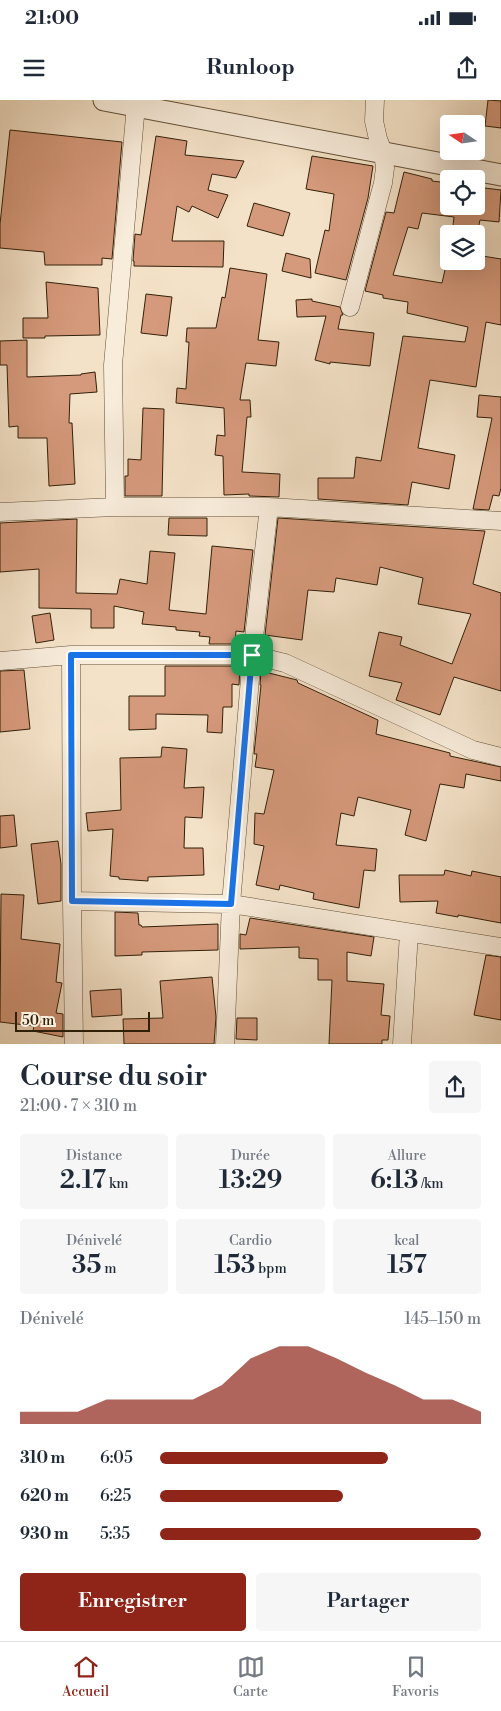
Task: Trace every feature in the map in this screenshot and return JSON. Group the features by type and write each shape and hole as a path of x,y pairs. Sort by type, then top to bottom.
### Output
{"street":[{"path":"104,100 136,105 169,106 383,152 501,174"},
{"path":"350,307 383,183 383,152 374,121 375,100"},
{"path":"115,507 114,365 136,105"},
{"path":"0,512 115,507 269,507 501,521"},
{"path":"226,1044 231,904 252,655 269,507"},
{"path":"71,655 74,1044"},
{"path":"0,661 71,655 252,655 285,664 473,750 501,756"},
{"path":"72,901 231,904 501,947"},
{"path":"402,1044 408,933"}],"building":[{"path":"488,100 501,101 501,128 485,126"},
{"path":"10,130 122,142 112,259 102,258 102,265 45,265 44,252 0,248 0,224"},
{"path":"156,136 187,141 185,155 244,161 236,178 212,174 208,190 228,195 218,218 192,206 189,212 177,206 172,241 224,241 223,267 134,266 135,234 141,235"},
{"path":"312,156 373,166 368,198 346,280 315,273 325,230 329,231 334,194 306,189"},
{"path":"404,172 440,182 440,215 485,215 485,188 501,190 499,222 480,220 479,225 453,225 454,217 422,213 418,229 408,227 393,275 442,283 445,270 485,270 485,256 501,259 501,325 486,322 476,387 430,380 418,448 455,455 449,489 412,482 408,505 318,499 318,478 354,478 356,457 381,461 403,336 465,342 468,327 407,313 408,302 383,298 383,295 365,291 386,212 394,213"},
{"path":"254,203 290,213 283,236 247,226"},
{"path":"286,253 310,259 311,278 282,271"},
{"path":"230,268 267,274 258,340 279,342 276,366 246,363 240,400 250,400 251,417 247,417 242,472 280,474 279,497 249,496 249,494 224,495 223,456 215,455 217,435 225,436 224,408 176,403 177,388 186,389 189,342 186,342 187,328 216,328 222,297 225,298"},
{"path":"46,282 98,288 100,335 23,338 23,318 48,318"},
{"path":"146,294 172,297 167,336 141,333"},
{"path":"312,299 312,301 340,307 343,315 341,315 338,329 374,333 370,366 330,362 330,364 315,360 326,316 297,317 296,300"},
{"path":"27,340 27,377 81,375 95,372 97,392 70,394 69,423 72,423 75,484 49,486 47,438 18,438 18,426 9,427 7,365 0,365 0,341"},
{"path":"479,395 501,397 501,488 499,496 493,495 489,510 473,509 492,418 477,417"},
{"path":"143,408 164,409 162,496 125,496 125,476 128,476 128,459 141,460"},
{"path":"169,518 207,518 207,536 168,535"},
{"path":"278,518 485,531 473,584 501,593 501,691 454,677 440,715 396,700 402,683 369,676 379,632 402,637 400,645 452,664 471,614 418,604 423,578 380,567 377,585 336,578 334,592 308,590 302,640 265,635"},
{"path":"77,519 76,593 117,594 120,579 147,584 150,551 175,553 169,610 206,614 212,546 253,550 244,632 236,631 235,644 209,644 210,637 199,636 200,632 176,630 176,627 142,624 144,612 114,606 114,628 91,628 91,609 39,608 39,569 0,572 0,523"},
{"path":"50,613 54,640 36,643 32,616"},
{"path":"165,666 240,666 239,685 232,684 232,707 223,707 222,733 207,732 208,715 156,714 156,729 129,730 129,696 165,696"},
{"path":"24,670 30,729 0,732 0,671"},
{"path":"261,671 297,680 298,683 378,720 376,734 450,753 450,756 501,767 501,781 466,774 464,788 440,784 426,841 405,835 411,810 358,797 354,816 341,813 336,845 377,849 375,871 364,870 359,908 313,899 314,893 280,885 279,890 256,885 264,846 254,844 255,813 264,814 274,770 255,767 257,754 254,754"},
{"path":"162,747 187,749 184,788 204,787 202,818 185,817 184,848 203,848 204,875 148,877 148,881 119,879 119,877 110,876 113,829 88,831 86,813 121,810 120,758 161,757"},
{"path":"14,815 17,846 0,848 0,816"},
{"path":"58,841 61,864 61,901 38,904 31,844"},
{"path":"445,870 471,876 472,871 501,877 501,923 436,913 438,901 400,902 399,875 444,875"},
{"path":"1,894 24,895 21,939 60,944 56,982 62,983 56,1013 63,1014 63,1037 33,1031 34,1026 0,1022"},
{"path":"115,912 138,913 139,925 142,927 218,924 218,950 142,952 142,955 115,956"},
{"path":"250,918 374,937 371,956 347,952 347,981 384,984 381,1015 390,1016 388,1040 382,1040 382,1044 329,1044 332,980 318,980 318,959 299,958 299,947 240,949 240,934 246,935"},
{"path":"486,955 501,957 501,1020 474,1015"},
{"path":"212,977 216,1017 214,1044 124,1044 123,1019 163,1018 160,981"},
{"path":"121,989 122,1015 92,1017 90,991"},
{"path":"237,1018 257,1018 257,1040 236,1039"}],"route":[{"path":"71,655 252,655 231,904 72,901 71,655"}]}
